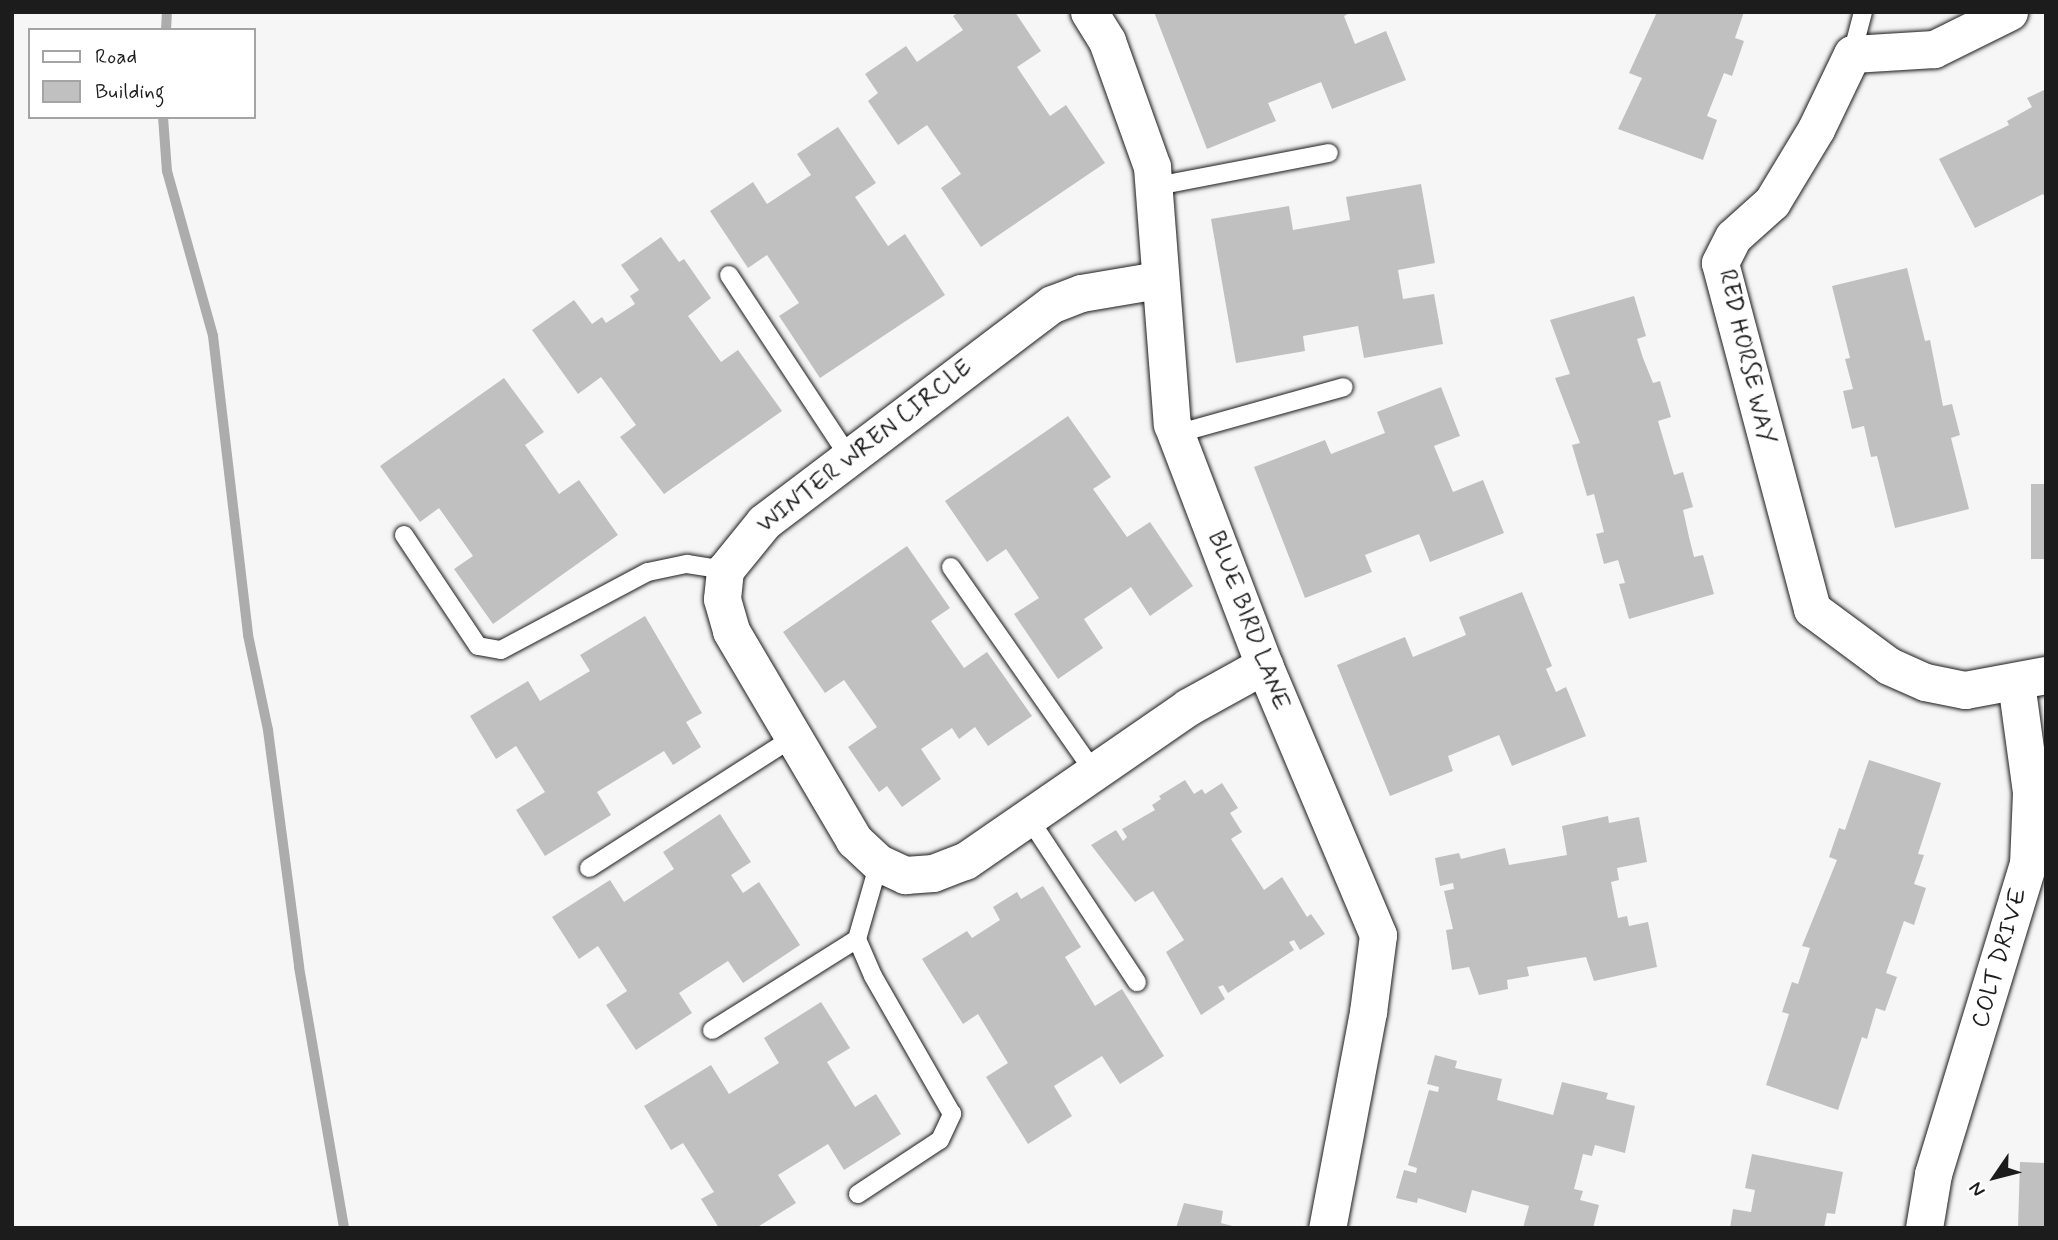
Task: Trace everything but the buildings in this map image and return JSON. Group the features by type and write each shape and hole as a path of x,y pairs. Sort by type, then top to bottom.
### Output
{"street":[{"name":"BLUE BIRD LANE","path":"1089,12 1107,41 1152,167 1158,280 1176,433 1264,665 1378,935 1327,1228"},
{"path":"1852,54 1934,49 2009,12"},
{"name":"RED HORSE WAY","path":"1812,609 1720,263 1733,237 1772,202 1816,129 1852,54"},
{"name":"WINTER WREN CIRCLE","path":"726,570 764,522 1052,304 1081,293 1158,280"},
{"path":"726,570 722,599 731,631 854,840 879,863 905,875 933,873 965,861 1229,680 1264,665"},
{"name":"COLT DRIVE","path":"1812,609 1889,666 1925,682 1965,691 2031,679 2028,864 1933,1174 1924,1228"}],"lane":[{"path":"1852,54 1863,12"},
{"path":"1152,187 1329,153"},
{"path":"729,275 849,457"},
{"path":"1176,433 1344,387"},
{"path":"404,535 478,646 501,650 649,572 687,564 726,570"},
{"path":"951,567 1094,772"},
{"path":"590,868 794,737"},
{"path":"1028,817 1138,982"},
{"path":"858,1194 940,1140 951,1114 873,976 857,939 879,863"},
{"path":"712,1030 857,939"}],"waterway":[{"path":"166,28 167,12"},
{"path":"163,119 167,171 213,336 248,635 268,730 299,967 344,1228"}]}
